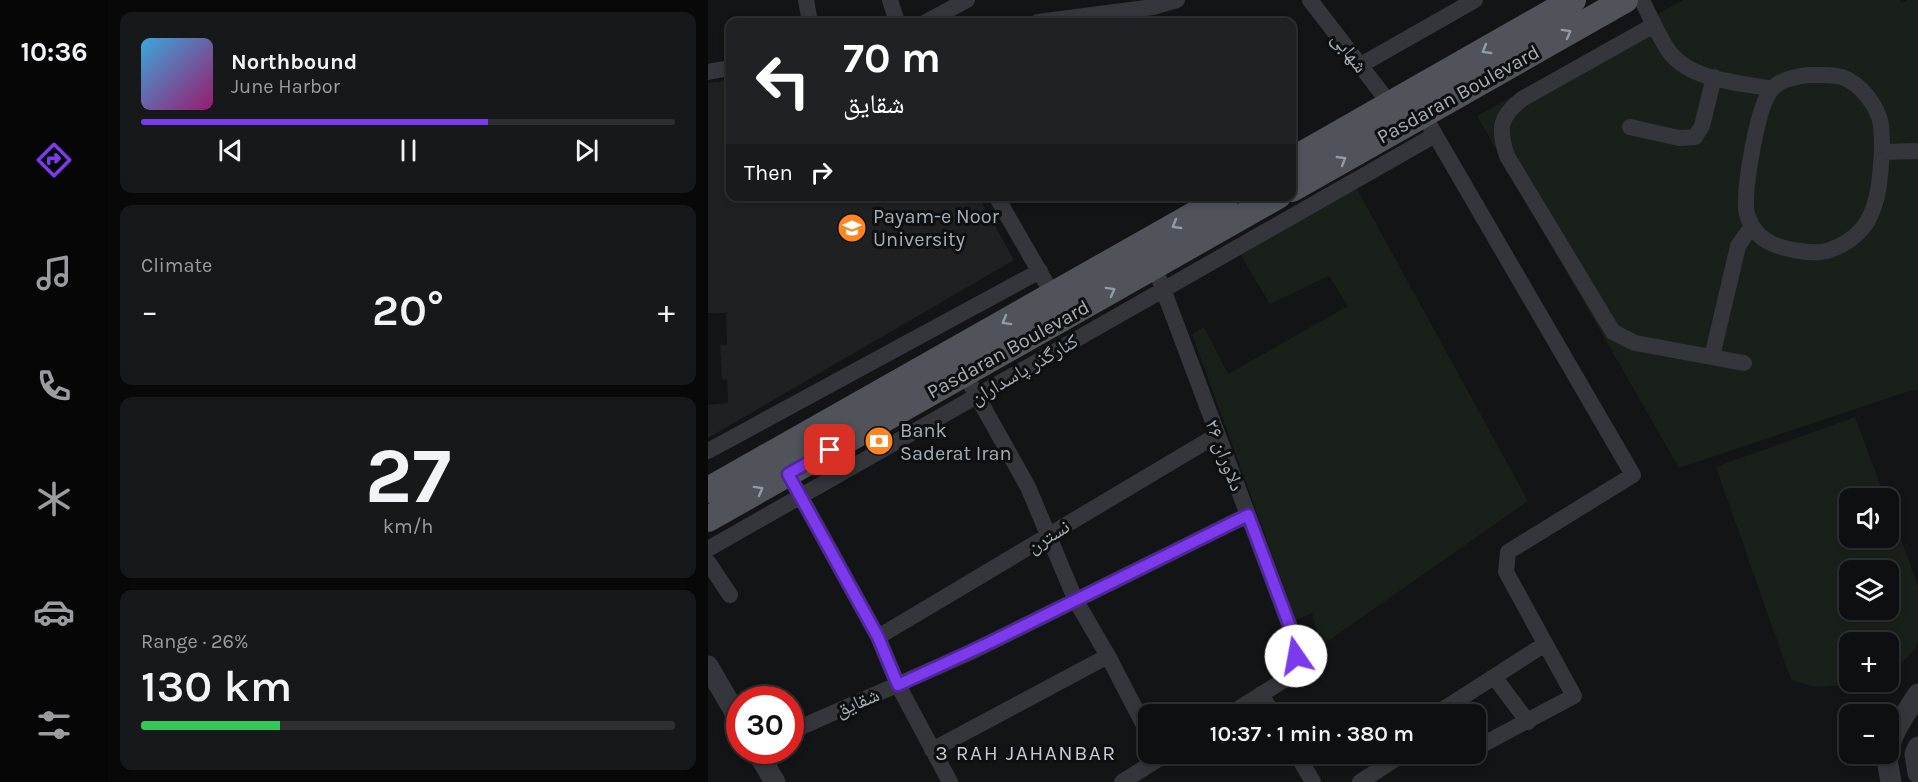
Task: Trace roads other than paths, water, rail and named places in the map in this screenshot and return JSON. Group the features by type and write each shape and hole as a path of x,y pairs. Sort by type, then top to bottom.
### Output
{"main road":[{"name":"Pasdaran Boulevard","path":"1296,158 1573,0"},
{"name":"Pasdaran Boulevard","path":"1296,187 1429,125 1625,0"},
{"name":"Pasdaran Boulevard","path":"708,490 1218,201"},
{"name":"Pasdaran Boulevard","path":"708,519 965,373 1158,278 1271,201"}],"street":[{"path":"806,0 809,18"},
{"path":"890,0 896,18"},
{"path":"934,18 967,0"},
{"path":"1077,18 1154,10 1177,0"},
{"name":"شهابی","path":"1310,0 1390,104"},
{"path":"1359,66 1475,0"},
{"path":"1642,0 1669,52 1687,68 1714,77 1772,88"},
{"path":"1654,25 1508,109 1502,123 1501,138 1507,156 1612,332 1635,342 1744,363"},
{"path":"708,72 726,69"},
{"path":"1823,74 1843,78 1864,92 1874,106 1881,123 1882,152 1879,183 1872,212 1861,230 1846,243 1828,251 1812,253 1793,250 1764,240 1752,226 1746,211 1746,189 1758,122 1772,88 1789,79 1806,75 1823,74"},
{"path":"1630,127 1679,138 1695,137 1702,126 1714,77"},
{"path":"1429,125 1633,475 1508,552 1506,572 1574,696 1486,743"},
{"name":"کنارگذر پاسداران","path":"1296,200 1429,125"},
{"path":"1882,152 1918,151"},
{"path":"999,201 1053,295"},
{"name":"کنارگذر پاسداران","path":"708,549 977,396 1158,278 1294,201"},
{"path":"1712,357 1738,246 1752,226"},
{"path":"708,451 1040,271"},
{"name":"دلاوران ۲۶","path":"1158,278 1295,640 1297,672 1246,704"},
{"path":"965,373 1028,487 1076,601 1138,714"},
{"name":"نسترن","path":"878,637 1217,435"},
{"path":"788,474 878,637 898,685 950,782"},
{"name":"شقایق","path":"804,726 898,685 1076,601 1248,515"},
{"path":"708,562 730,596"},
{"path":"1452,704 1545,644"},
{"path":"932,750 1108,656"},
{"path":"708,666 726,697"},
{"path":"1495,678 1528,722"},
{"path":"1261,694 1267,704"},
{"path":"1899,726 1918,694"},
{"path":"1918,747 1915,754 1918,773"},
{"path":"764,764 775,782"},
{"path":"1122,782 1149,764"},
{"path":"1302,764 1313,782"},
{"path":"1360,782 1388,764"},
{"path":"1888,764 1891,782"}],"place":[{"name":"Payam-e Noor University","path":"852,228"},
{"name":"Bank Saderat Iran","path":"879,441"}],"district":[{"name":"3 RAH JAHANBAR","path":"1026,753"}]}
